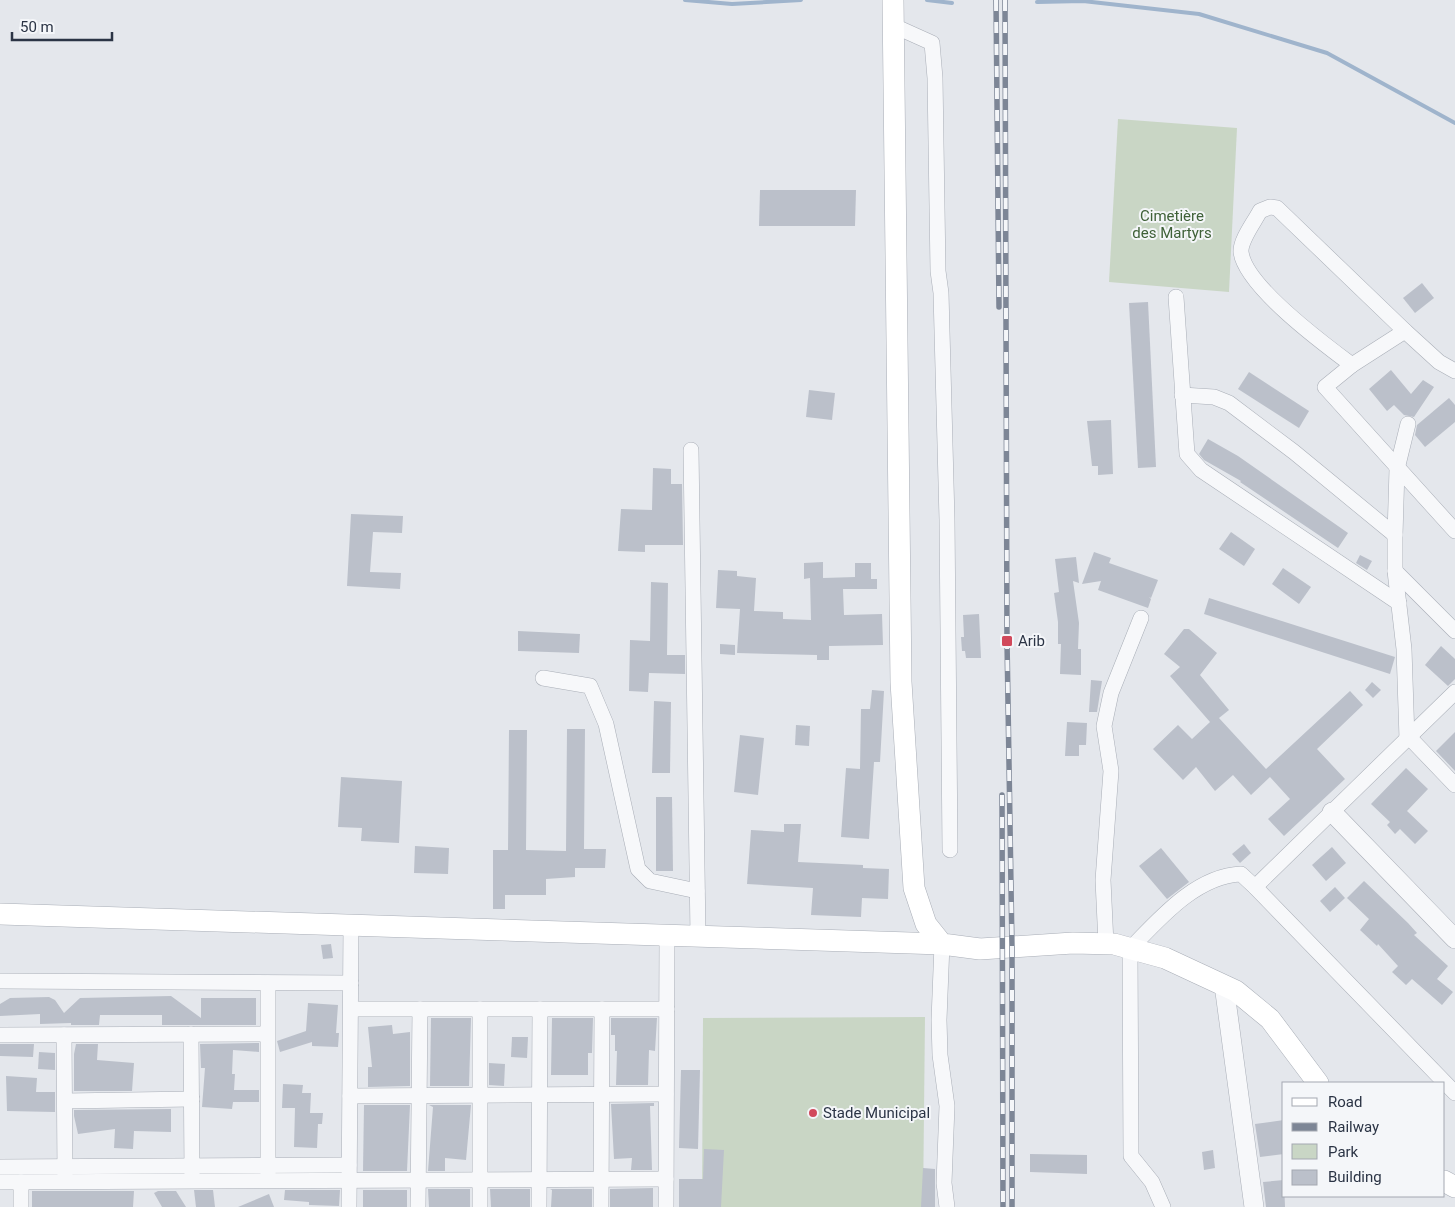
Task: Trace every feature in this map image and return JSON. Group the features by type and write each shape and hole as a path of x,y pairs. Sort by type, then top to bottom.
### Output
{"main road":[{"path":"892,9 901,682 914,888 926,924 942,944"},
{"path":"0,914 942,944 980,949 1073,943 1106,944 1165,958 1236,991 1270,1019 1317,1082"}],"street":[{"path":"892,9 932,43 935,78 938,271 941,294 947,520 950,850"},
{"path":"1352,366 1293,320 1261,285 1246,264 1241,252 1242,245 1260,211 1270,206 1277,208 1405,331 1439,362 1455,371"},
{"path":"1176,297 1186,454 1201,470 1399,603"},
{"path":"1405,331 1352,366 1325,387 1397,469 1455,531"},
{"path":"1182,395 1214,397 1229,403 1294,452 1395,535"},
{"path":"1408,424 1397,469 1395,535 1395,571 1404,649 1408,738 1455,784"},
{"path":"691,450 698,936"},
{"path":"1395,571 1455,631"},
{"path":"1106,944 1103,880 1111,771 1104,726 1111,693 1141,618"},
{"path":"543,678 590,686 606,724 638,869 650,881 697,891"},
{"path":"1255,886 1455,692"},
{"path":"1332,812 1455,939"},
{"path":"1163,1207 1152,1182 1131,1156 1130,949 1156,922 1195,889 1223,874 1241,874 1255,886 1444,1082"},
{"path":"349,1207 351,925"},
{"path":"666,1207 667,936"},
{"path":"942,944 939,1020 940,1055 946,1106 944,1183 947,1207"},
{"path":"0,981 351,983"},
{"path":"268,983 268,1181"},
{"path":"1224,985 1254,1207"},
{"path":"351,1009 667,1008"},
{"path":"418,1207 420,1009"},
{"path":"480,1009 480,1207"},
{"path":"539,1207 540,1009"},
{"path":"601,1207 602,1009"},
{"path":"191,1034 192,1182"},
{"path":"0,1035 268,1034"},
{"path":"64,1035 66,1174"},
{"path":"1445,1083 1455,1093"},
{"path":"350,1096 666,1094"},
{"path":"65,1101 192,1099"},
{"path":"0,1182 21,1182 66,1174 192,1166 349,1164"},
{"path":"0,1167 66,1174 192,1182 666,1179"},
{"path":"21,1182 21,1207"}],"green space":[{"name":"Cimetière des Martyrs","path":"1118,119 1237,128 1229,292 1109,282"},
{"name":"Stade Municipal","path":"925,1017 923,1207 702,1207 703,1018"}],"building":[{"path":"760,190 856,190 855,226 759,226"},
{"path":"1422,283 1434,298 1415,313 1403,298"},
{"path":"1148,302 1156,467 1138,468 1129,303"},
{"path":"1391,370 1411,394 1423,380 1434,387 1414,417 1404,415 1394,405 1387,411 1369,389"},
{"path":"1249,372 1309,411 1299,428 1238,389"},
{"path":"809,390 835,393 832,420 806,417"},
{"path":"1449,398 1455,405 1455,422 1425,447 1415,435 1417,425"},
{"path":"1111,420 1113,474 1098,475 1098,466 1092,466 1087,421"},
{"path":"1208,439 1238,456 1348,533 1338,548 1241,481 1204,460 1199,454"},
{"path":"653,468 671,469 671,484 682,484 683,545 645,545 645,552 618,551 621,509 652,510"},
{"path":"351,514 403,516 402,533 373,532 370,572 401,573 400,589 347,586"},
{"path":"1231,532 1255,549 1244,566 1219,549"},
{"path":"1094,552 1111,558 1109,563 1158,580 1151,598 1149,597 1151,599 1148,608 1098,590 1101,581 1082,584"},
{"path":"1360,555 1372,561 1367,570 1356,563"},
{"path":"1076,557 1079,583 1073,581 1079,623 1078,649 1081,649 1081,675 1060,674 1061,644 1058,644 1058,622 1054,593 1059,592 1055,559"},
{"path":"823,562 823,578 855,577 855,563 871,563 871,579 877,579 877,589 843,589 844,615 882,614 883,645 829,646 829,660 817,660 817,655 737,653 740,609 716,608 718,570 737,571 737,576 756,578 754,611 783,612 783,619 811,620 810,578 804,579 804,563"},
{"path":"1283,568 1311,587 1299,604 1272,584"},
{"path":"651,582 668,583 667,655 685,655 685,674 649,673 648,692 629,691 630,640 650,641"},
{"path":"1209,598 1395,657 1390,674 1204,614"},
{"name":"Arib","path":"979,614 981,658 966,658 965,651 962,651 961,637 964,637 963,615"},
{"path":"1184,629 1189,629 1217,653 1200,675 1229,710 1219,718 1266,769 1350,691 1363,705 1317,749 1345,779 1284,836 1268,819 1290,799 1270,777 1251,795 1233,775 1215,791 1196,767 1183,780 1153,749 1178,725 1192,739 1210,722 1170,676 1180,667 1164,654"},
{"path":"518,631 580,634 579,653 518,651"},
{"path":"720,644 735,645 735,655 720,654"},
{"path":"1441,646 1455,659 1455,679 1448,686 1425,665"},
{"path":"1091,680 1102,681 1097,712 1089,712"},
{"path":"1372,682 1381,690 1373,698 1365,690"},
{"path":"872,690 884,691 880,762 874,762 869,839 841,837 846,768 860,769 861,709 870,709"},
{"path":"654,701 671,702 670,773 652,773"},
{"path":"1067,722 1087,723 1086,745 1079,745 1079,756 1065,756"},
{"path":"796,725 810,726 809,746 795,745"},
{"path":"567,729 585,729 584,849 606,849 605,868 575,868 575,877 546,879 546,895 505,895 505,909 493,909 493,850 508,850 509,730 527,730 526,850 566,851"},
{"path":"1455,732 1455,771 1436,751"},
{"path":"740,735 764,738 758,795 734,792"},
{"path":"1406,768 1428,789 1407,811 1428,831 1415,844 1400,829 1395,834 1387,825 1390,822 1371,804"},
{"path":"341,777 402,781 399,843 361,841 362,828 338,827"},
{"path":"656,797 672,797 673,871 656,871"},
{"path":"784,824 801,824 798,862 863,865 863,868 889,869 888,899 862,898 861,917 811,915 813,888 747,884 751,830 784,832"},
{"path":"1244,844 1251,853 1240,863 1232,854"},
{"path":"415,846 449,848 448,874 414,873"},
{"path":"1332,847 1346,863 1326,881 1312,865"},
{"path":"1161,848 1189,882 1167,899 1139,866"},
{"path":"1364,881 1408,923 1417,933 1414,935 1448,966 1437,979 1453,992 1442,1005 1412,979 1406,985 1392,972 1398,966 1378,944 1377,946 1360,930 1369,919 1347,898"},
{"path":"1335,887 1345,898 1330,912 1320,901"},
{"path":"331,944 333,958 323,959 321,945"},
{"path":"171,996 201,1018 201,998 256,998 256,1025 162,1025 162,1015 100,1015 99,1025 71,1025 71,1023 40,1024 40,1014 0,1016 0,1004 10,998 49,997 55,1000 64,1013 80,998"},
{"path":"308,1003 338,1005 336,1033 339,1033 338,1047 312,1046 312,1042 280,1052 277,1041 306,1031"},
{"path":"431,1018 471,1018 469,1086 430,1086"},
{"path":"552,1018 593,1018 592,1053 588,1053 588,1075 551,1075"},
{"path":"611,1018 657,1018 655,1051 649,1050 648,1085 616,1085 617,1051 615,1051 615,1035 611,1035"},
{"path":"392,1025 393,1034 410,1032 410,1086 368,1087 368,1067 372,1067 368,1027"},
{"path":"512,1037 528,1037 527,1058 511,1057"},
{"path":"259,1043 259,1052 233,1050 232,1074 235,1074 234,1090 259,1090 259,1102 233,1102 232,1109 202,1107 205,1068 201,1068 200,1044"},
{"path":"0,1044 34,1044 33,1057 0,1056"},
{"path":"76,1044 98,1044 97,1060 134,1063 132,1091 74,1091 74,1054"},
{"path":"39,1052 55,1053 55,1070 38,1069"},
{"path":"489,1063 505,1064 504,1086 489,1085"},
{"path":"681,1070 700,1070 698,1149 679,1148"},
{"path":"6,1076 37,1078 36,1092 55,1092 55,1112 7,1111"},
{"path":"283,1084 303,1085 302,1093 311,1093 310,1113 323,1113 322,1124 318,1124 317,1148 294,1147 295,1108 282,1108"},
{"path":"654,1103 654,1106 650,1106 652,1170 631,1170 632,1158 614,1159 611,1104"},
{"path":"364,1105 410,1105 407,1171 363,1171"},
{"path":"429,1105 471,1105 466,1160 445,1158 445,1171 428,1171 433,1107"},
{"path":"171,1109 171,1132 134,1131 133,1149 114,1148 115,1129 78,1134 74,1116 74,1110"},
{"path":"1282,1120 1282,1154 1260,1157 1255,1124"},
{"path":"704,1149 724,1150 721,1207 679,1207 679,1179 703,1179"},
{"path":"1213,1150 1215,1168 1204,1170 1202,1152"},
{"path":"1030,1154 1087,1155 1087,1174 1030,1172"},
{"path":"923,1168 935,1169 935,1207 921,1207"},
{"path":"1282,1180 1282,1197 1285,1197 1285,1207 1266,1207 1263,1182"},
{"path":"653,1188 653,1207 610,1207 610,1189"},
{"path":"428,1189 470,1189 470,1207 429,1207"},
{"path":"490,1189 530,1189 530,1207 491,1207"},
{"path":"550,1189 592,1189 592,1207 551,1207 552,1190"},
{"path":"194,1190 213,1190 215,1207 196,1207"},
{"path":"285,1190 340,1190 339,1206 309,1205 309,1202 284,1200"},
{"path":"363,1190 407,1190 407,1207 363,1207"},
{"path":"32,1191 134,1191 133,1207 32,1207"},
{"path":"158,1191 176,1191 186,1207 162,1207 154,1193"},
{"path":"269,1194 274,1207 238,1207"}],"waterway":[{"path":"685,0 732,4 801,0"},
{"path":"927,0 952,3"},
{"path":"1037,2 1083,1 1199,14 1327,53 1455,123"}],"railway":[{"path":"996,0 999,307"},
{"path":"1005,0 1007,641 1012,947 1012,1207"},
{"path":"1002,795 1003,1207"}],"place":[{"name":"Arib","path":"1007,641"},
{"name":"Stade Municipal","path":"813,1113"}]}
